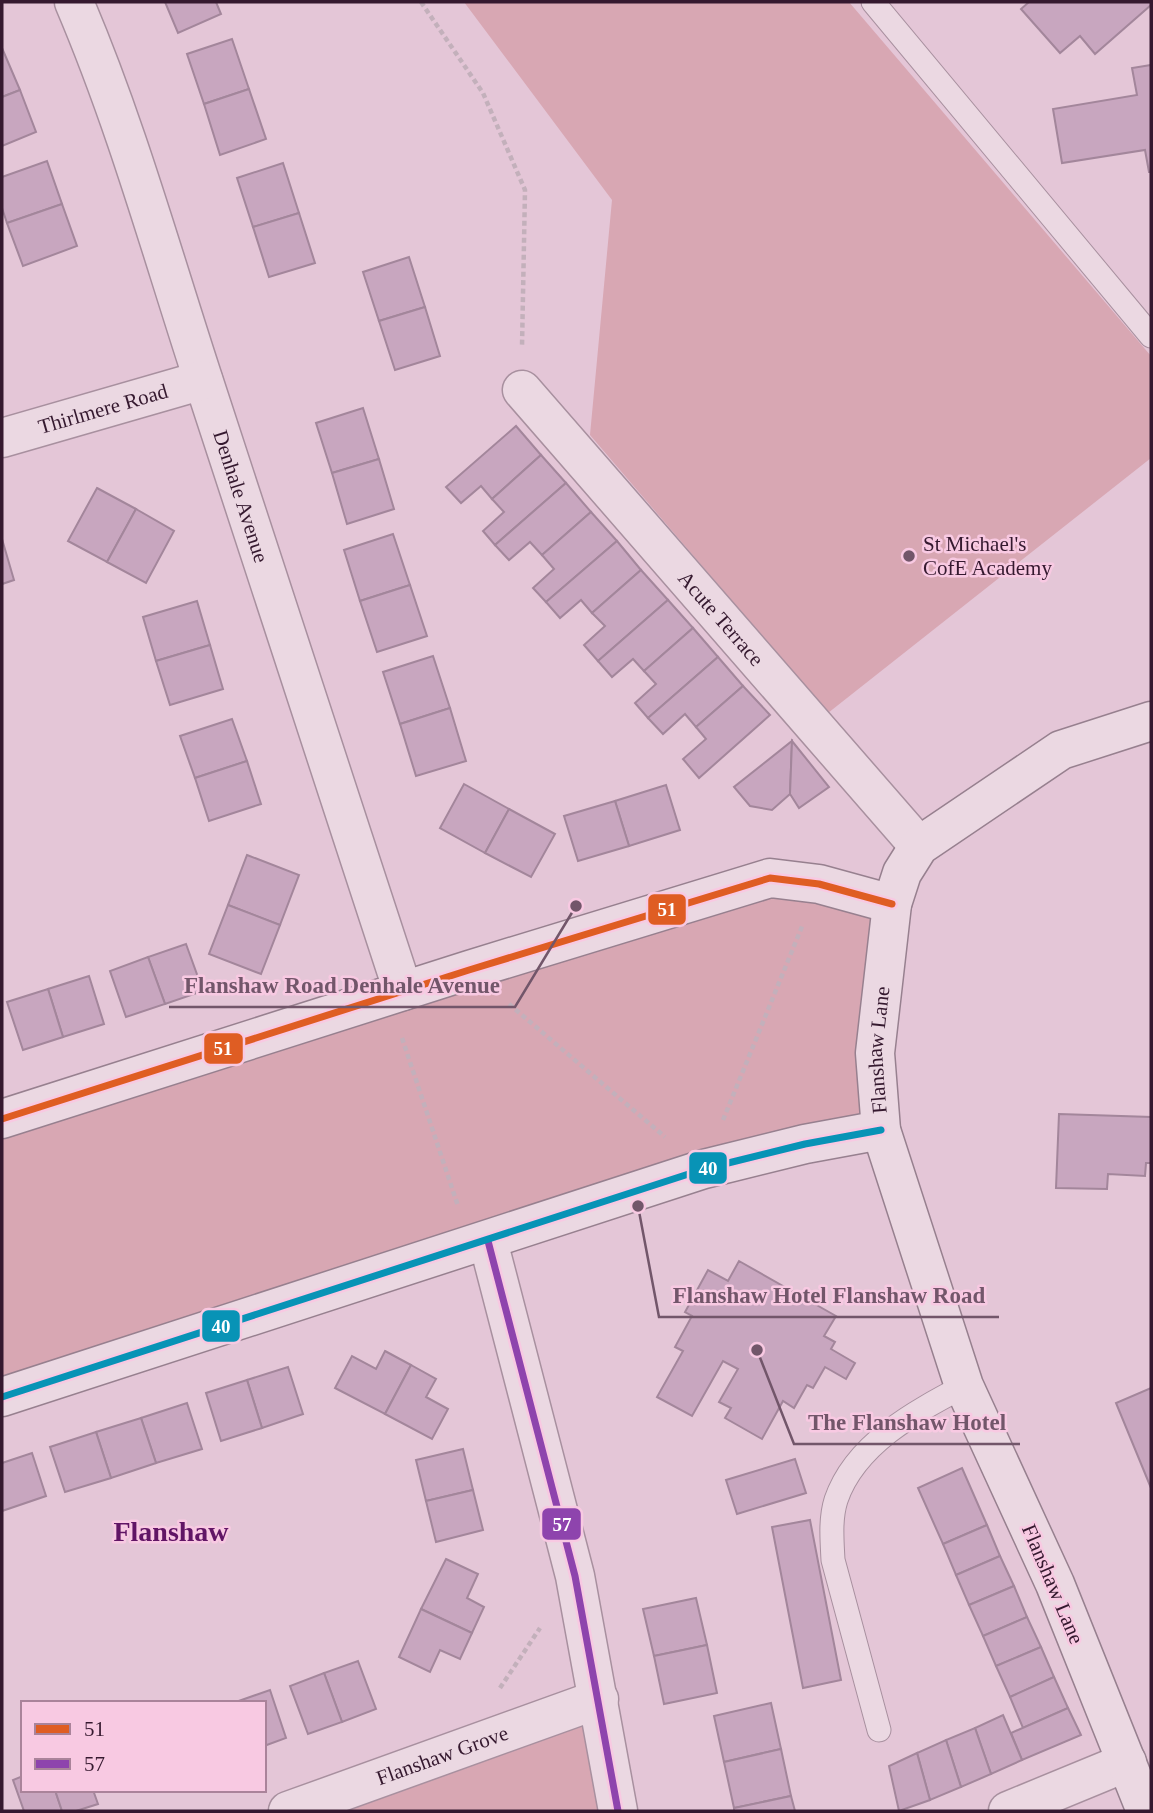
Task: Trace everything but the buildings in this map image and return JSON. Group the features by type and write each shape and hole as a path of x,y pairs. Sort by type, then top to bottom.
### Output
{"street":[{"name":"Denhale Avenue","path":"74,2 102,68 140,175 395,994"},
{"name":"Thirlmere Road","path":"2,438 203,380"},
{"name":"Acute Terrace","path":"522,390 919,846"},
{"name":"Flanshaw Lane","path":"1146,1811 1055,1584 964,1386 881,1130 875,1053 892,904 902,873 919,846 1061,750 1151,721"},
{"path":"2,1119 469,970 770,878 819,884 892,904"},
{"path":"2,1397 704,1169 805,1144 881,1130"},
{"path":"480,1243 575,1576 618,1811"},
{"name":"Flanshaw Grove","path":"288,1811 599,1699"},
{"path":"1008,1811 1127,1762"}],"lane":[{"path":"873,2 1151,336"},
{"path":"879,1730 833,1560 832,1531 836,1500 869,1450 916,1412 964,1386"}],"path":[{"path":"421,2 483,93 525,190 522,390"},
{"path":"469,970 704,1169 819,884"},
{"path":"395,994 480,1243"},
{"path":"497,1692 575,1576"}],"shaded area":[{"name":"St Michael's CofE Academy","path":"464,2 849,2 1151,356 1151,458 828,713 590,435 612,200"},
{"path":"770,878 892,904 881,1130 2,1397 2,1119"},
{"path":"599,1699 618,1811 288,1811"}],"transit line":[{"name":"51","path":"2,1119 469,970 770,878 819,884 892,904"},
{"name":"40","path":"2,1397 704,1169 805,1144 881,1130"},
{"name":"57","path":"488,1241 575,1576 618,1811"}],"place":[{"name":"St Michael's CofE Academy","path":"909,556"},
{"name":"Flanshaw Road Denhale Avenue","path":"576,906"},
{"name":"Flanshaw Hotel Flanshaw Road","path":"638,1206"},
{"name":"The Flanshaw Hotel","path":"757,1350"}],"district":[{"name":"Flanshaw","path":"171,1531"}]}
